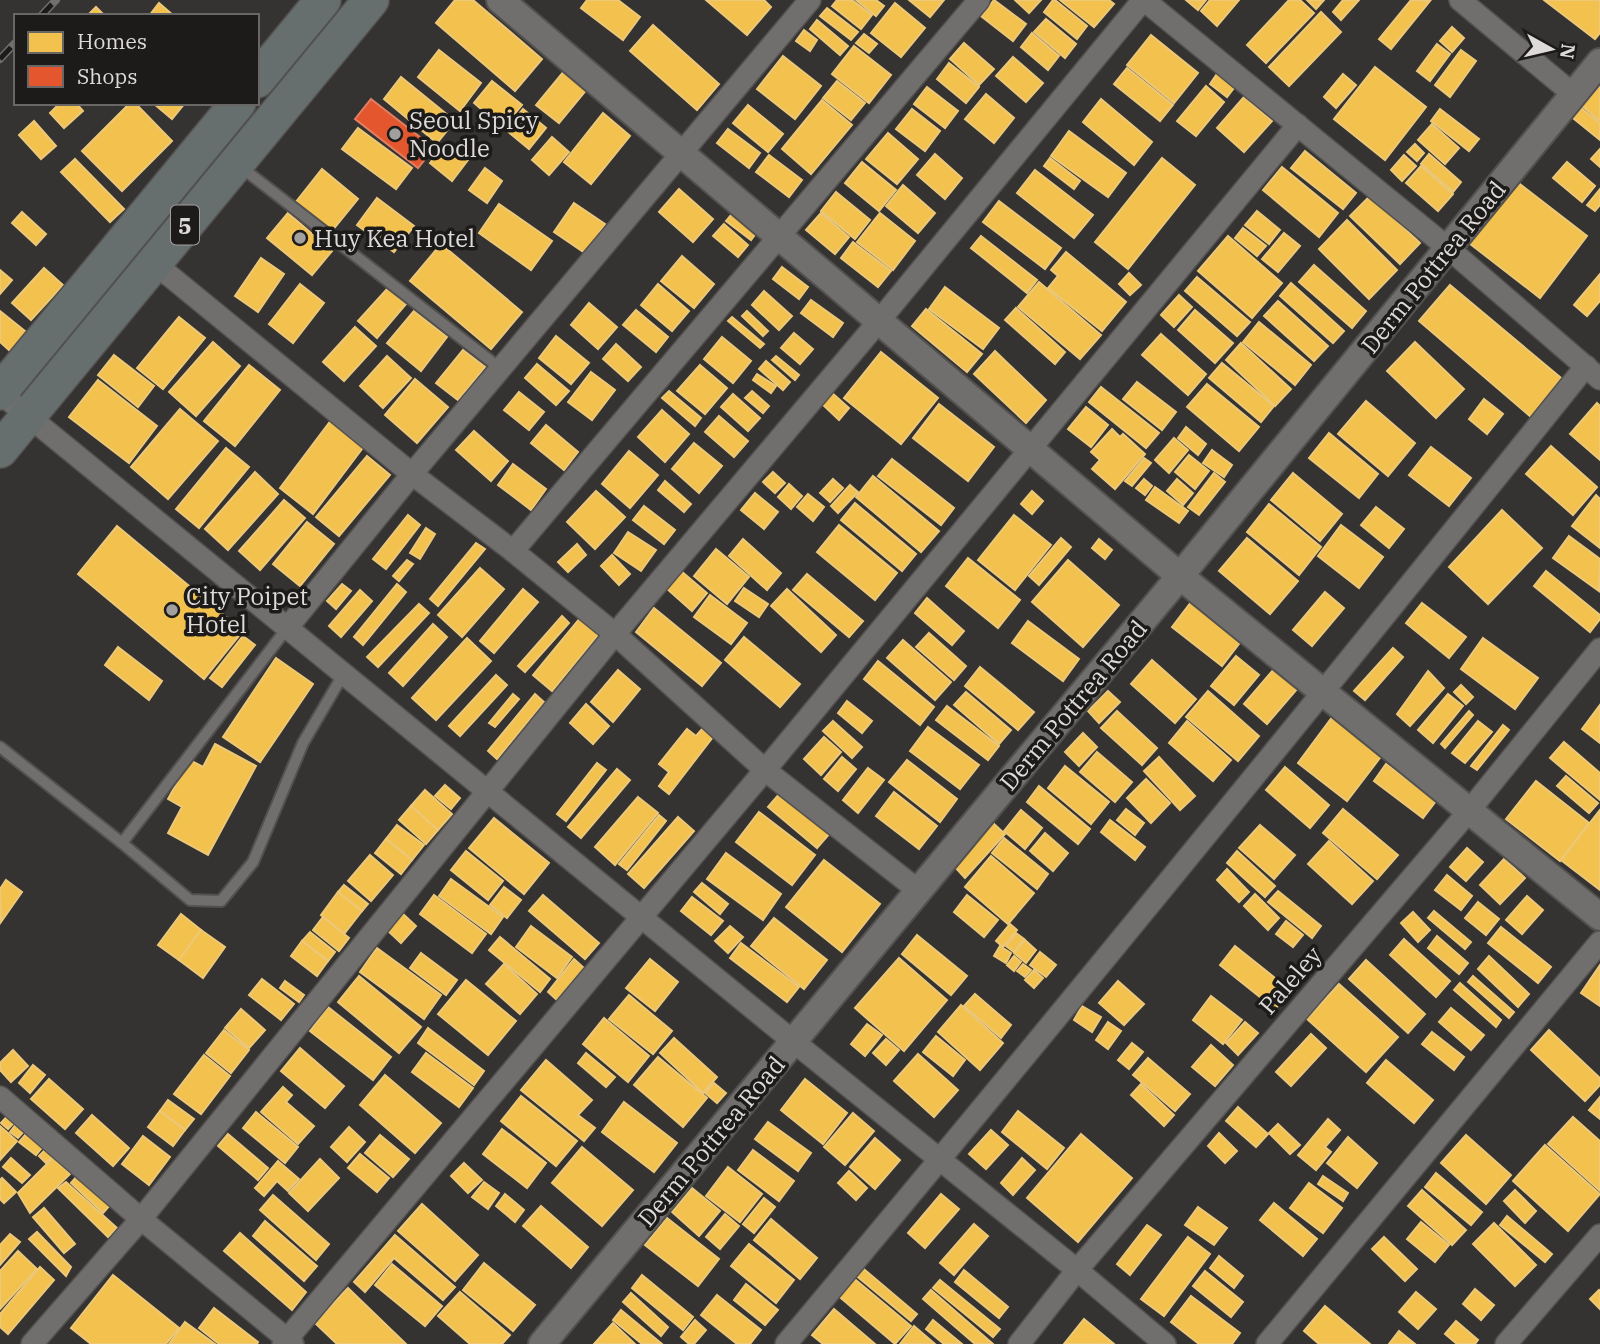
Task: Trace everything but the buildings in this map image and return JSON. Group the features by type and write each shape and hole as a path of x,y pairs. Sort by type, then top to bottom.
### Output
{"highway":[{"path":"259,77 323,0"},
{"name":"5","path":"0,450 371,0"},
{"name":"5","path":"0,392 236,105"}],"street":[{"path":"500,0 1180,576 1600,917"},
{"path":"288,627 412,474 810,0"},
{"path":"513,551 979,0"},
{"path":"32,1344 141,1219 615,634 879,321 1143,0 1448,248 1593,372 1323,693 786,1344"},
{"path":"1460,0 1573,94"},
{"name":"Derm Pottrea Road","path":"542,1344 1180,576 1600,62"},
{"path":"0,1097 287,1342 765,770 1298,125"},
{"path":"154,263 412,474 615,634 765,770 919,891"},
{"path":"0,392 1165,1344"},
{"name":"Paleley","path":"1019,1344 1077,1270 1469,811 1600,649"},
{"path":"1267,1344 1600,942"},
{"path":"1506,1344 1600,1235"}],"lane":[{"path":"236,163 501,369"},
{"path":"122,843 288,627"},
{"path":"0,747 190,900 222,901 253,862 303,743 344,673"}],"railway":[{"path":"43,14 56,0"},
{"path":"0,59 14,44"}],"place":[{"name":"Seoul Spicy Noodle","path":"395,134"},
{"name":"Huy Kea Hotel","path":"300,238"},
{"name":"City Poipet Hotel","path":"172,610"}]}
